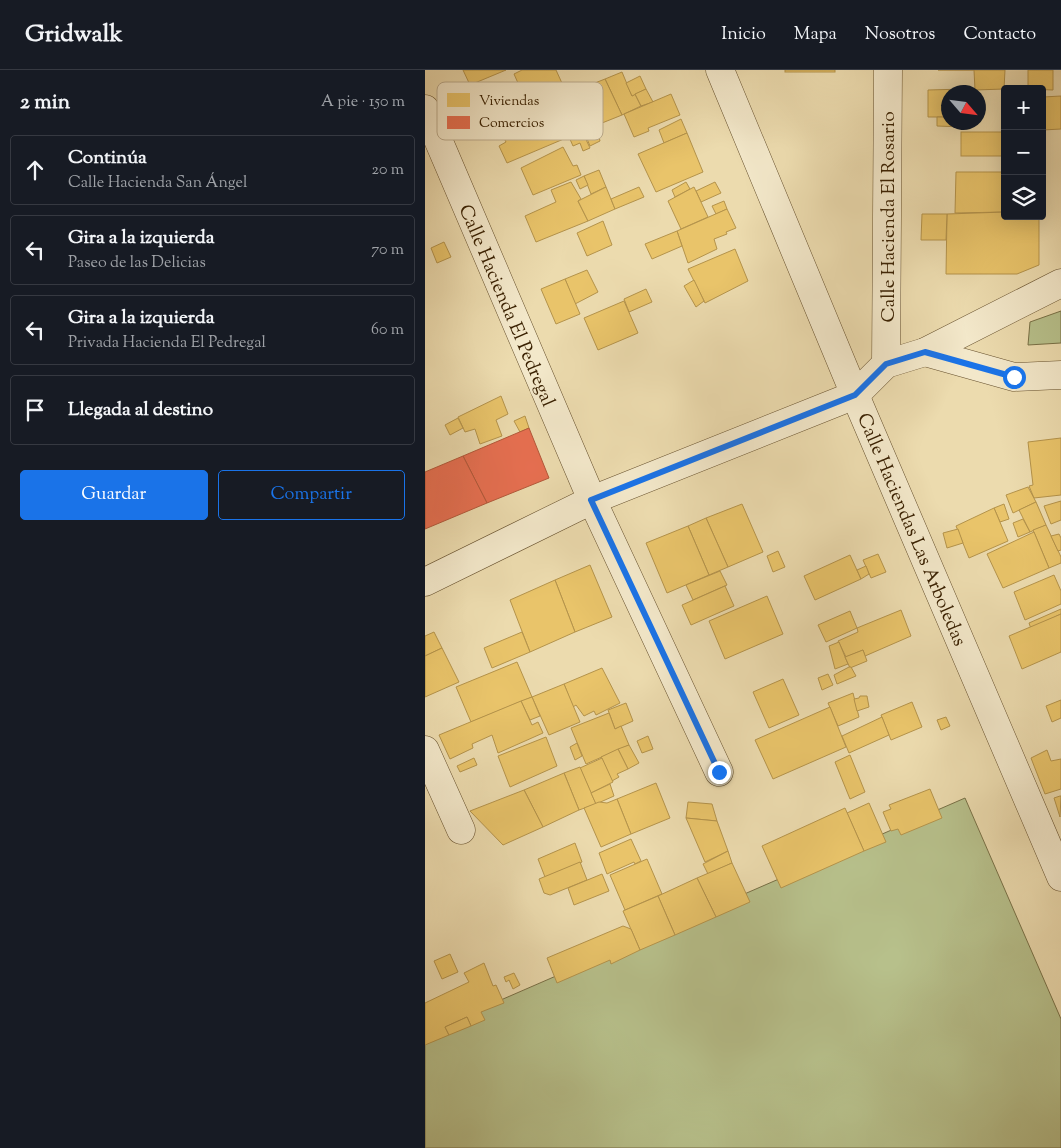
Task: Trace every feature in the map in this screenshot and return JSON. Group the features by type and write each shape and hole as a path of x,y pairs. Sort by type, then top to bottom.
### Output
{"street":[{"name":"Calle Haciendas Las Arboledas","path":"720,70 855,395 1061,877"},
{"name":"Calle Hacienda El Rosario","path":"886,364 888,70"},
{"name":"Calle Hacienda El Pedregal","path":"425,109 437,137"},
{"name":"Calle Hacienda El Pedregal","path":"438,140 591,500 719,772"},
{"path":"425,582 591,500 855,395 886,364 925,352 1061,283"},
{"path":"925,352 1014,377 1061,375"},
{"path":"425,750 461,830"}],"green space":[{"path":"1061,311 1061,343 1028,345 1030,322"},
{"path":"965,798 1061,1019 1061,1148 425,1148 425,1033"}],"building: Viviendas":[{"path":"463,70 506,70 477,82 469,82"},
{"path":"522,70 556,70 561,82 518,82 514,74"},
{"path":"785,70 835,70 835,72 785,72"},
{"path":"974,70 1005,70 1004,85 1001,85 1001,89 986,90 986,85 975,85"},
{"path":"1028,70 1053,70 1053,90 1046,90 1046,85 1028,85"},
{"path":"622,72 632,96 635,94 641,106 622,115 605,79"},
{"path":"640,76 646,89 632,96 626,83"},
{"path":"605,79 622,115 603,123 603,82 597,82"},
{"path":"646,89 653,102 641,106 635,94"},
{"path":"928,90 941,90 941,117 928,117"},
{"path":"671,94 680,115 648,128 649,131 634,137 624,114"},
{"path":"1061,96 1061,129 1046,130 1046,97"},
{"path":"937,117 941,117 941,126 937,126"},
{"path":"681,119 687,133 664,143 659,130"},
{"path":"961,132 1001,132 1001,156 961,156"},
{"path":"687,133 703,172 656,192 638,154"},
{"path":"505,140 561,140 507,163 499,146 506,142"},
{"path":"570,140 586,140 590,148 583,151 580,143 573,146"},
{"path":"588,140 600,140 600,141 590,146"},
{"path":"563,147 573,166 577,165 581,175 533,195 521,168"},
{"path":"599,170 606,187 591,194 584,176"},
{"path":"956,172 1001,172 1001,212 955,213"},
{"path":"584,176 588,185 580,189 576,180"},
{"path":"571,182 581,199 578,201 588,221 536,242 525,216 556,202 551,190"},
{"path":"686,182 690,189 675,197 672,190"},
{"path":"715,182 721,193 701,202 696,191"},
{"path":"606,187 615,209 588,221 578,201"},
{"path":"639,187 644,197 615,209 611,199"},
{"path":"694,187 708,217 681,229 668,201"},
{"path":"724,201 727,209 716,214 712,206"},
{"path":"727,209 736,228 714,239 717,249 688,263 677,231"},
{"path":"1001,212 1001,220 1039,220 1039,265 1017,274 946,274 947,214"},
{"path":"922,214 947,214 946,240 921,240"},
{"path":"603,221 612,245 587,256 577,233"},
{"path":"677,231 682,246 652,259 645,244"},
{"path":"444,242 451,257 437,263 431,248"},
{"path":"735,249 748,281 705,303 688,269"},
{"path":"587,270 598,292 575,304 565,279"},
{"path":"565,279 580,314 556,324 541,289"},
{"path":"694,280 704,301 696,307 684,286"},
{"path":"646,289 652,302 629,312 624,299"},
{"path":"624,301 638,333 598,350 584,318"},
{"path":"501,396 508,414 496,420 502,436 480,444 475,429 465,432 458,417"},
{"path":"525,416 529,428 520,432 514,421"},
{"path":"458,418 463,428 450,435 445,425"},
{"path":"1061,438 1061,495 1034,498 1029,486 1033,485 1028,442"},
{"path":"1028,487 1036,502 1013,513 1006,495"},
{"path":"1061,501 1061,520 1051,524 1044,506"},
{"path":"1036,502 1046,525 1030,532 1019,510"},
{"path":"742,504 763,552 728,567 706,518"},
{"path":"1004,504 1009,519 1000,522 994,508"},
{"path":"994,508 1008,541 969,558 956,526"},
{"path":"706,518 728,567 709,575 688,526"},
{"path":"1023,519 1030,532 1018,537 1013,523"},
{"path":"1046,525 1061,557 1061,563 1049,568 1033,530"},
{"path":"688,526 709,575 667,593 646,543"},
{"path":"958,529 963,543 947,548 943,533"},
{"path":"1034,532 1049,568 1003,588 987,554"},
{"path":"1059,534 1061,550 1058,551 1051,536"},
{"path":"778,551 785,567 773,572 767,556"},
{"path":"878,554 886,572 871,578 863,560"},
{"path":"850,555 861,579 815,600 804,576"},
{"path":"590,565 612,617 575,632 555,580"},
{"path":"866,566 869,574 861,579 857,570"},
{"path":"720,571 727,585 693,600 686,585"},
{"path":"1054,575 1061,591 1061,604 1025,620 1014,592"},
{"path":"555,580 575,632 530,652 510,600"},
{"path":"725,586 734,606 691,625 682,605"},
{"path":"767,596 783,634 725,659 709,621"},
{"path":"1061,609 1061,614 1031,628 1029,623"},
{"path":"901,610 911,636 865,656 863,650 846,657 838,641 858,632 857,628"},
{"path":"850,611 857,628 826,642 818,625"},
{"path":"1061,614 1061,652 1022,669 1009,636"},
{"path":"434,632 442,648 425,656 425,636"},
{"path":"522,632 530,652 492,668 484,648"},
{"path":"839,642 848,664 835,669 829,646"},
{"path":"442,648 459,682 425,697 425,656"},
{"path":"863,650 867,661 850,668 845,657"},
{"path":"517,662 532,697 471,722 456,687"},
{"path":"851,667 856,676 837,684 834,675"},
{"path":"602,668 620,703 596,715 594,711 584,716 576,705 573,707 564,684"},
{"path":"828,674 833,685 822,690 818,678"},
{"path":"783,679 799,715 769,728 753,692"},
{"path":"564,684 580,722 549,735 532,697"},
{"path":"853,693 859,717 838,726 828,703"},
{"path":"860,696 867,696 869,707 857,711 854,699"},
{"path":"532,697 540,716 530,720 521,701"},
{"path":"1061,700 1061,718 1052,722 1046,706"},
{"path":"521,701 532,725 538,722 543,733 498,753 492,735 472,744 473,748 450,759 439,735"},
{"path":"912,702 922,727 891,740 881,715"},
{"path":"626,703 633,721 615,729 608,710"},
{"path":"830,707 846,747 773,779 755,740"},
{"path":"609,713 615,729 621,726 629,745 586,764 571,728"},
{"path":"882,717 889,735 849,753 842,736"},
{"path":"946,717 950,726 941,730 937,720"},
{"path":"648,736 653,749 642,753 637,741"},
{"path":"546,737 557,766 510,787 498,756"},
{"path":"577,743 582,756 575,760 570,747"},
{"path":"629,745 639,763 628,769 618,749"},
{"path":"618,749 628,769 617,774 619,777 612,781 601,757"},
{"path":"1047,750 1051,761 1061,759 1061,789 1045,794 1031,758"},
{"path":"850,755 865,792 850,799 835,762"},
{"path":"474,758 477,765 460,772 457,766"},
{"path":"602,758 613,782 591,793 580,768"},
{"path":"580,767 596,804 579,810 564,773"},
{"path":"564,773 579,810 543,827 524,790"},
{"path":"656,783 670,818 631,834 617,799"},
{"path":"610,784 614,796 596,804 591,793"},
{"path":"930,789 942,818 901,835 898,829 891,831 883,812 891,809 889,805"},
{"path":"524,790 543,827 503,845 470,811"},
{"path":"1061,796 1060,817 1054,798"},
{"path":"617,799 631,834 601,847 584,808 599,802 607,803"},
{"path":"688,802 712,804 717,821 686,818"},
{"path":"869,803 886,842 864,851 847,813"},
{"path":"845,808 864,851 781,888 762,846"},
{"path":"686,818 717,821 728,851 705,862"},
{"path":"631,839 641,861 635,864 634,862 607,874 599,853"},
{"path":"575,843 582,862 545,877 538,859"},
{"path":"728,851 732,863 708,874 703,864"},
{"path":"647,859 662,894 625,910 610,875"},
{"path":"580,862 587,880 550,895 544,893 539,879"},
{"path":"732,863 750,902 716,917 697,878"},
{"path":"602,874 609,891 574,905 568,888"},
{"path":"697,878 716,917 675,935 658,896"},
{"path":"658,896 675,935 640,950 623,911"},
{"path":"623,926 631,929 640,950 611,964 610,960 557,983 547,958"},
{"path":"450,954 458,972 442,979 434,961"},
{"path":"484,963 493,986 496,985 504,1003 481,1012 485,1020 471,1026 467,1017 445,1027 449,1035 425,1045 425,1003 469,982 464,973"},
{"path":"514,973 520,985 513,989 509,980 506,982 504,977"},
{"path":"467,1017 471,1026 449,1035 445,1027"}],"building: Comercios":[{"path":"529,428 549,478 487,503 463,456"},
{"path":"463,456 487,503 425,529 425,472"}],"route":[{"path":"719,772 591,500 855,395 886,364 925,352 1014,377"}]}
